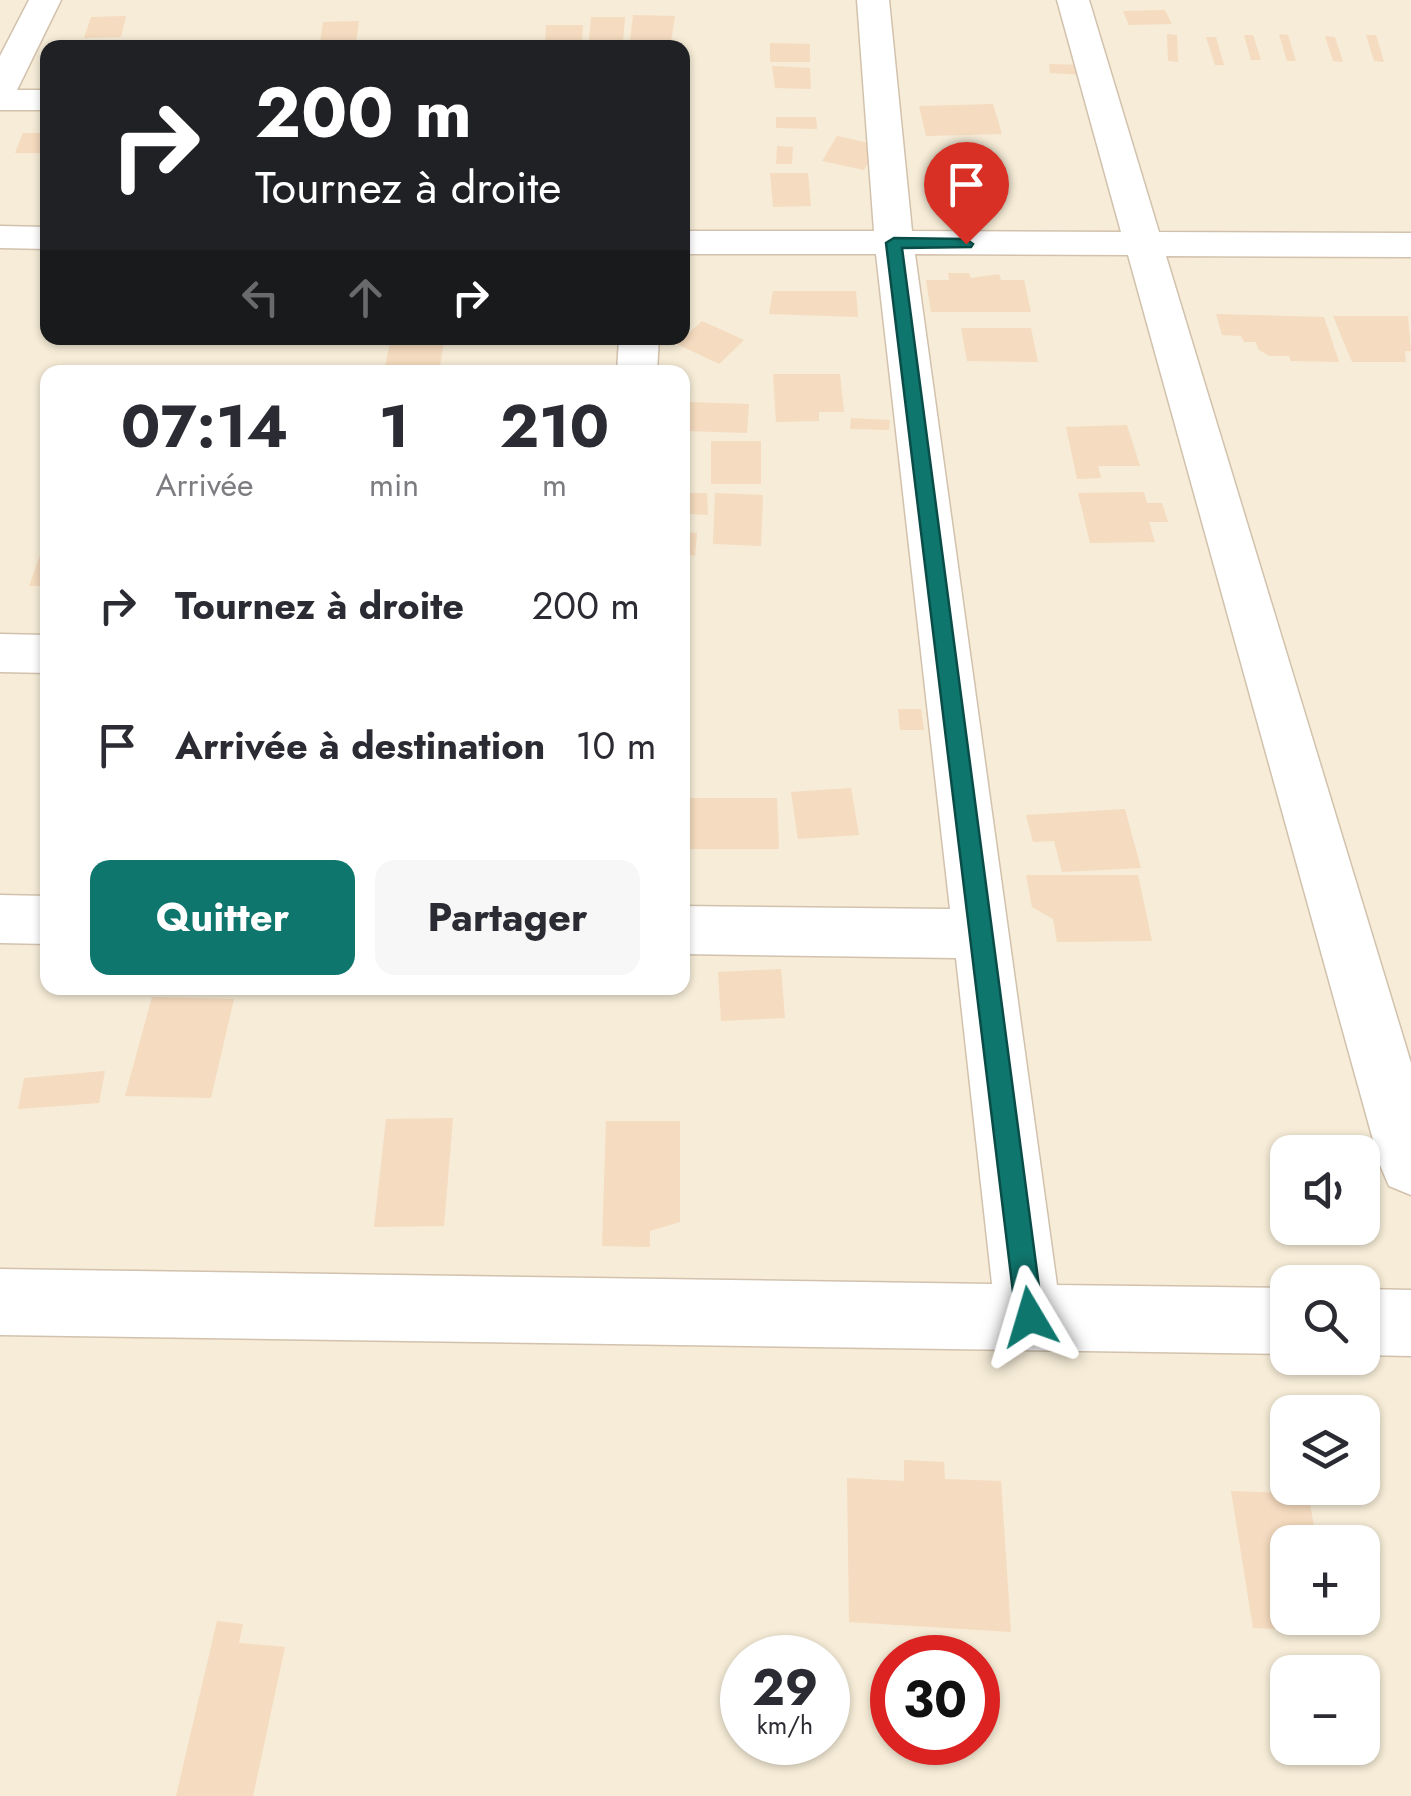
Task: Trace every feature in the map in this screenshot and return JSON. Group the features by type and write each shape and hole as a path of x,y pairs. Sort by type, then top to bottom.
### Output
{"street":[{"path":"0,90 45,0"},
{"path":"873,0 894,243 1030,1317"},
{"path":"1073,0 1411,1165"},
{"path":"0,100 40,100"},
{"path":"0,238 40,238"},
{"path":"690,242 1411,245"},
{"path":"0,653 40,654"},
{"path":"0,919 40,920"},
{"path":"690,930 981,934"},
{"path":"0,1302 1270,1321"},
{"path":"1380,1322 1411,1323"}],"shaded area":[{"path":"0,0 1411,0 1411,1796 0,1796"}],"building":[{"path":"1165,10 1172,24 1129,25 1123,11"},
{"path":"633,15 675,16 671,40 630,40"},
{"path":"126,16 121,37 84,38 91,17"},
{"path":"591,17 625,17 623,40 589,40"},
{"path":"359,21 356,40 320,40 323,22"},
{"path":"546,25 583,25 582,40 545,40"},
{"path":"1167,34 1177,35 1178,62 1168,61"},
{"path":"1279,34 1288,35 1296,61 1287,61"},
{"path":"1244,35 1253,35 1261,60 1251,60"},
{"path":"1366,35 1376,35 1384,62 1374,61"},
{"path":"1325,36 1335,37 1343,62 1333,61"},
{"path":"1206,37 1216,37 1224,65 1215,65"},
{"path":"770,43 810,44 810,62 770,62"},
{"path":"1049,64 1083,65 1084,75 1050,73"},
{"path":"772,66 810,68 811,89 775,88"},
{"path":"993,104 1002,134 926,136 919,106"},
{"path":"776,117 816,117 817,129 776,128"},
{"path":"23,133 40,133 40,153 15,153"},
{"path":"837,136 878,145 864,170 822,161"},
{"path":"777,146 793,147 792,164 776,164"},
{"path":"770,173 808,173 811,206 773,207"},
{"path":"948,273 969,273 971,278 999,274 1001,280 1024,280 1031,312 931,312 926,280 949,280"},
{"path":"773,291 856,291 858,317 769,314"},
{"path":"1216,314 1324,317 1339,362 1291,361 1289,356 1269,356 1258,349 1256,342 1222,335"},
{"path":"1333,316 1408,316 1411,351 1405,351 1406,362 1352,362"},
{"path":"702,321 744,340 719,364 679,345 690,345 690,332"},
{"path":"961,328 1031,328 1038,362 967,361"},
{"path":"389,345 444,345 440,365 385,365"},
{"path":"773,374 840,374 844,412 819,412 819,421 776,422"},
{"path":"690,402 749,404 747,433 690,431"},
{"path":"851,418 890,420 889,430 850,429"},
{"path":"1127,425 1140,466 1098,466 1101,478 1077,479 1066,427"},
{"path":"711,441 761,441 761,484 711,484"},
{"path":"1144,492 1147,503 1162,503 1168,522 1149,522 1155,542 1090,543 1078,493"},
{"path":"690,493 707,493 708,515 690,514"},
{"path":"715,493 763,495 761,546 713,544"},
{"path":"690,533 697,533 695,556 690,555"},
{"path":"40,555 40,586 29,586"},
{"path":"898,709 921,709 924,730 900,730"},
{"path":"851,788 859,835 798,839 791,792"},
{"path":"690,798 777,798 779,849 690,849"},
{"path":"1125,809 1141,868 1062,872 1054,841 1033,842 1026,815"},
{"path":"1026,875 1138,875 1152,941 1057,942 1053,919 1032,907"},
{"path":"781,969 785,1018 721,1021 718,972"},
{"path":"152,997 234,999 211,1098 125,1096"},
{"path":"105,1071 99,1103 18,1109 24,1078"},
{"path":"453,1118 444,1226 374,1227 386,1119"},
{"path":"606,1121 680,1121 680,1222 650,1231 650,1247 602,1246"},
{"path":"904,1460 944,1462 945,1479 1001,1481 1011,1632 849,1622 847,1478 904,1481"},
{"path":"1231,1491 1270,1493 1270,1505 1310,1505 1314,1525 1270,1525 1270,1629 1253,1628"},
{"path":"217,1621 243,1624 239,1643 285,1647 253,1796 176,1796"}],"route":[{"path":"966,244 894,243 1030,1317"}]}
